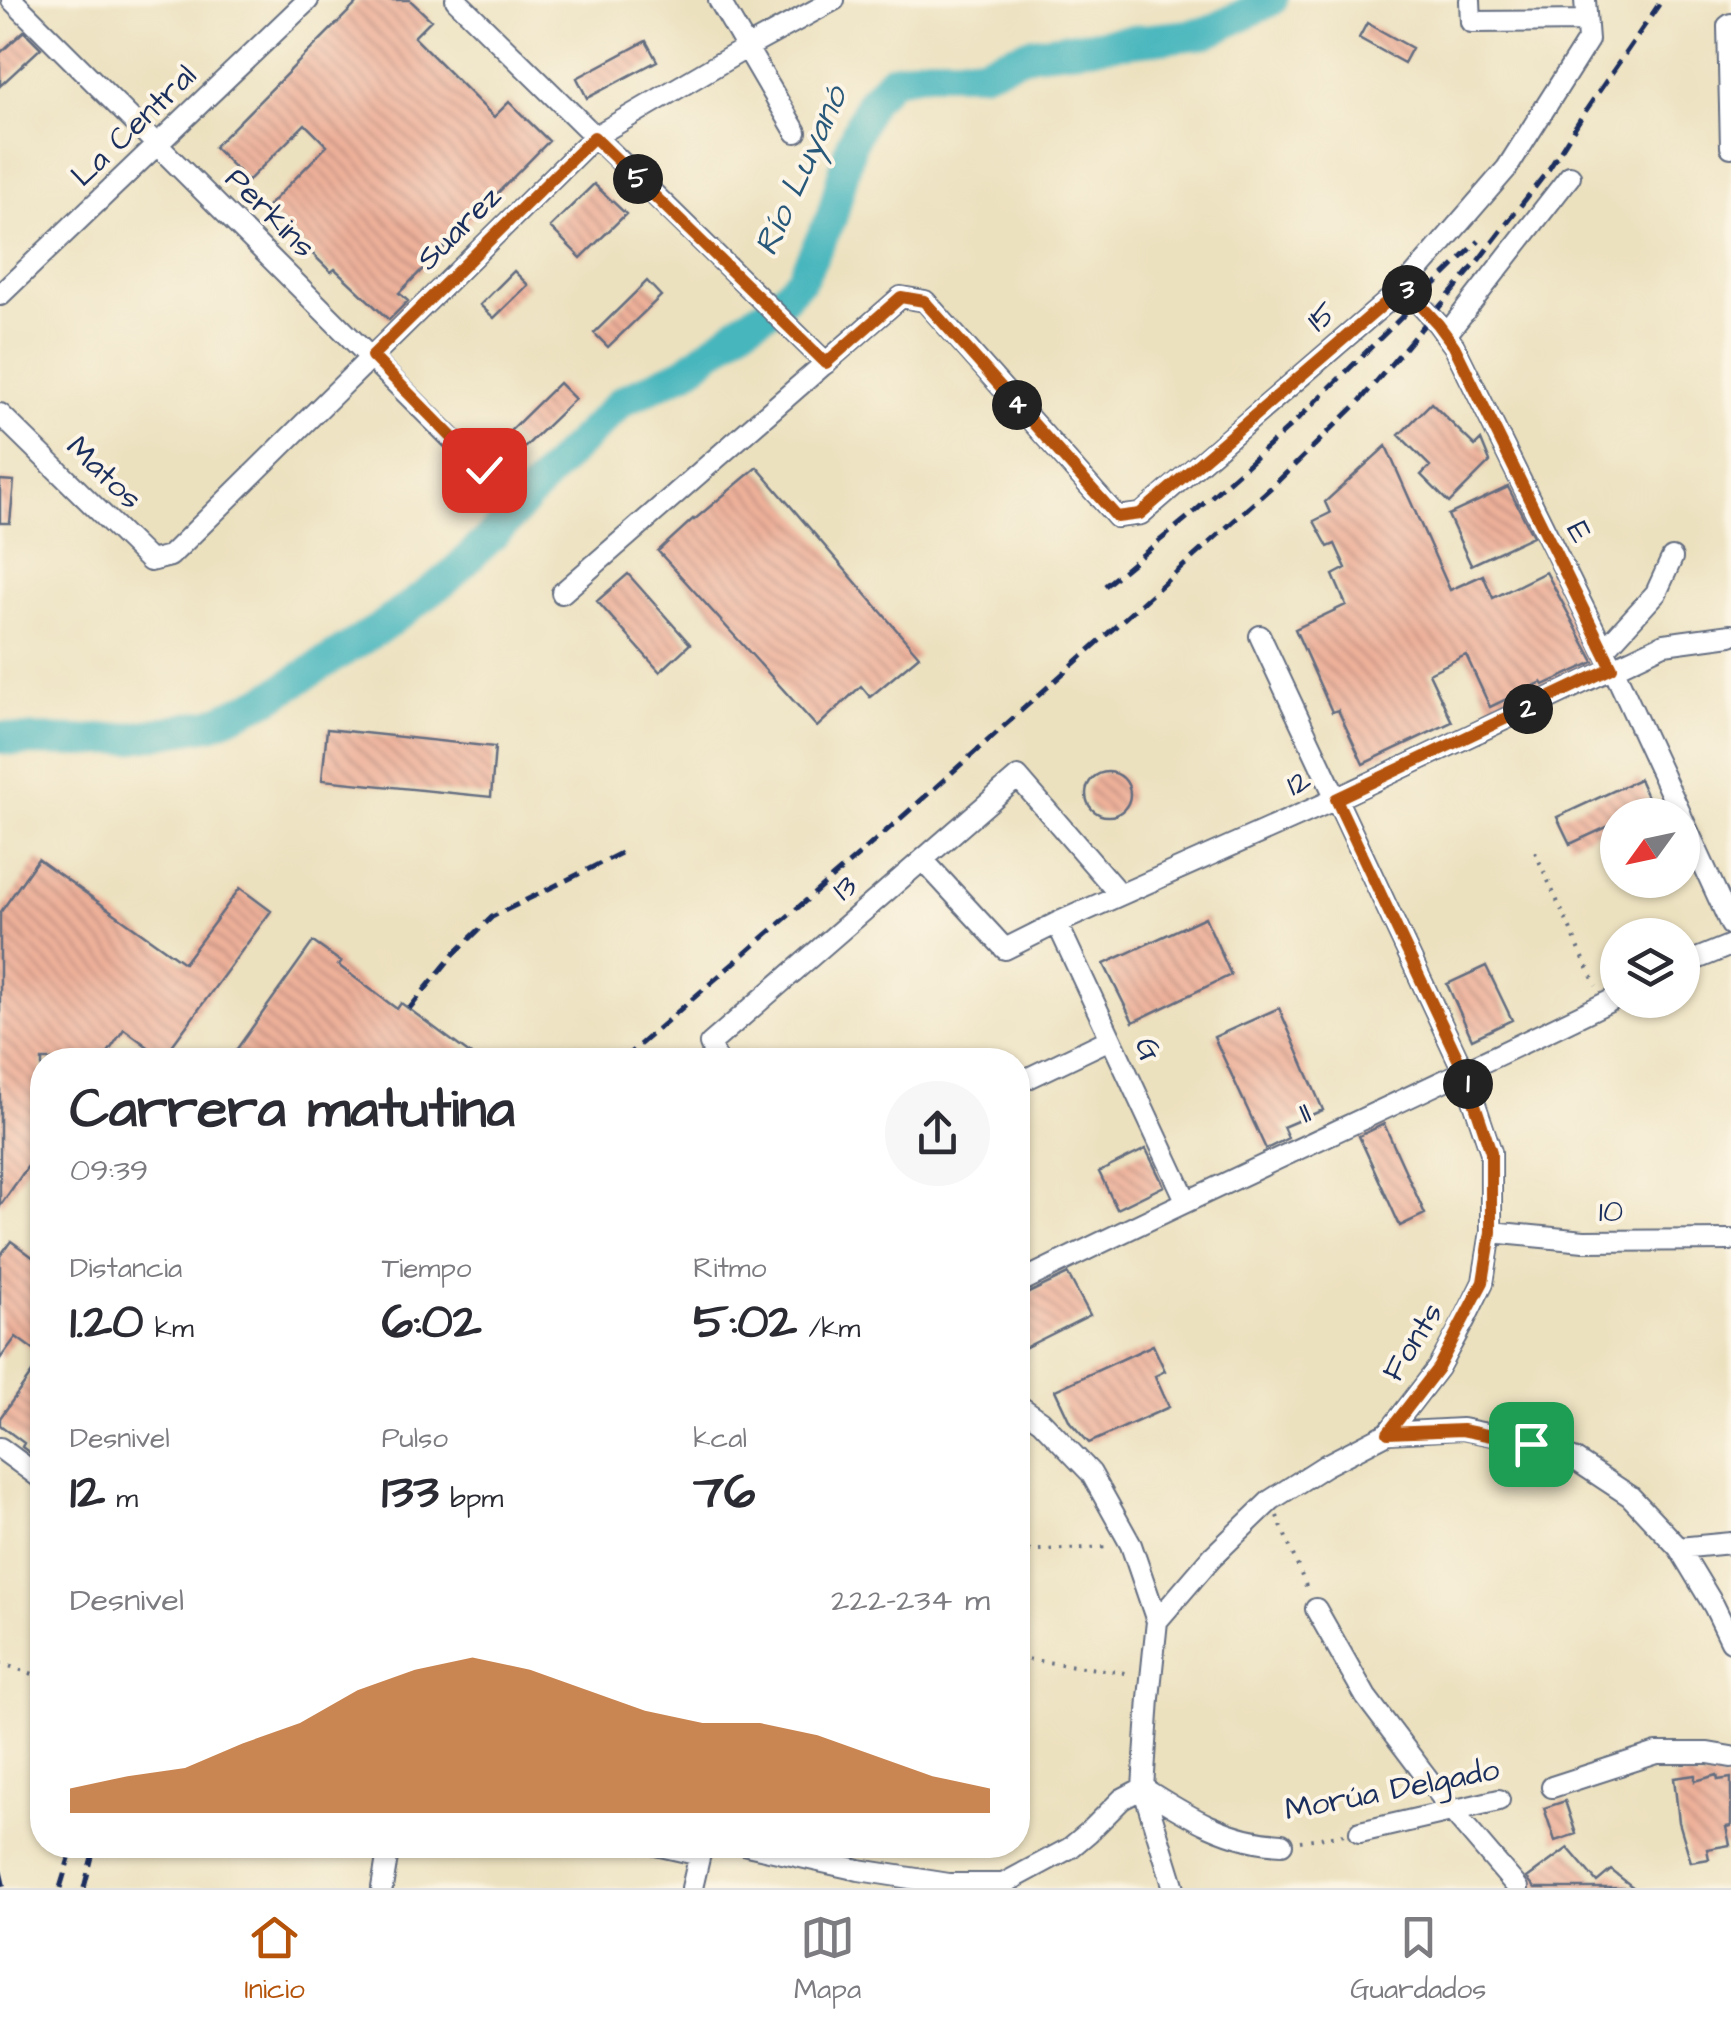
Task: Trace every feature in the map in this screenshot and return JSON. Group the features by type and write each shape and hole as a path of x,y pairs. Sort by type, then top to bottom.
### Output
{"street":[{"name":"Perkins","path":"12,0 484,470"},
{"name":"La Central","path":"0,296 308,0"},
{"path":"456,0 826,363 562,593"},
{"path":"719,0 796,132"},
{"name":"Suarez","path":"170,556 594,137 834,0"},
{"path":"1470,0 1471,22 1586,10"},
{"name":"15","path":"826,363 901,297 924,301 1117,517 1140,514 1404,287 1507,168 1588,40 1586,10"},
{"path":"1730,25 1731,147"},
{"path":"1446,335 1570,176"},
{"name":"E","path":"1404,287 1454,346 1674,798"},
{"name":"Matos","path":"0,414 150,561 170,556"},
{"path":"0,436 26,439"},
{"path":"1608,659 1656,593 1672,558"},
{"name":"12","path":"923,860 1005,949 1336,799 1608,659 1664,644 1731,635"},
{"name":"Fonts","path":"1157,1621 1212,1557 1271,1500 1326,1465 1388,1433 1438,1368 1464,1321 1483,1282 1491,1232 1491,1152 1464,1072 1260,636"},
{"name":"13","path":"718,1048 1018,777 1120,895"},
{"name":"E","path":"1700,856 1731,925"},
{"name":"G","path":"1057,924 1186,1200"},
{"path":"1700,958 1731,945"},
{"name":"11","path":"1030,1277 1600,1005"},
{"path":"1030,1076 1110,1039"},
{"name":"10","path":"1491,1232 1584,1241 1731,1240"},
{"path":"1030,1414 1091,1473 1130,1546 1157,1621 1143,1788 1174,1888"},
{"path":"1388,1433 1462,1430 1531,1444 1574,1458 1630,1496 1679,1548 1731,1641"},
{"path":"0,1448 30,1470"},
{"path":"1679,1548 1731,1543"},
{"path":"1316,1609 1366,1697 1453,1812 1518,1888"},
{"path":"1552,1787 1656,1753 1731,1757"},
{"path":"805,1858 949,1884 1003,1886 1070,1848 1122,1799 1143,1788"},
{"name":"Morúa Delgado","path":"1143,1788 1228,1835 1282,1844"},
{"name":"Morúa Delgado","path":"1360,1832 1499,1800"},
{"path":"388,1887 389,1858"},
{"path":"692,1888 699,1858"}],"path":[{"path":"1535,852 1600,979"},
{"path":"1271,1500 1316,1609"},
{"path":"1030,1551 1130,1546"},
{"path":"1030,1660 1151,1676"},
{"path":"0,1663 30,1674"},
{"name":"Morúa Delgado","path":"1282,1844 1360,1832"}],"building":[{"path":"360,0 410,0 431,20 414,37 494,117 509,102 549,141 399,293 408,301 389,320 335,269 331,272 266,208 327,146 305,124 248,181 214,147"},
{"path":"1367,23 1412,48 1404,63 1359,38"},
{"path":"24,31 41,48 0,86 0,53"},
{"path":"646,41 657,61 587,98 577,78"},
{"path":"594,184 626,214 581,258 550,227"},
{"path":"514,271 528,285 494,318 480,305"},
{"path":"647,281 661,296 608,347 594,333"},
{"path":"559,383 575,399 523,449 508,433"},
{"path":"1431,403 1475,446 1481,440 1490,462 1449,503 1421,475 1430,466 1399,435"},
{"path":"1386,446 1450,590 1483,575 1493,598 1546,572 1594,662 1490,707 1466,655 1429,673 1452,722 1363,764 1338,710 1332,712 1295,629 1346,605 1333,575 1346,568 1335,544 1328,547 1314,521 1330,513 1325,502"},
{"path":"757,467 919,656 870,697 861,686 817,727 658,551"},
{"path":"0,480 14,481 10,523 0,523"},
{"path":"1508,487 1533,536 1471,565 1448,515"},
{"path":"628,574 690,644 660,672 597,601"},
{"path":"327,729 495,747 491,797 322,780"},
{"path":"1108,772 1123,779 1130,794 1123,809 1108,816 1093,809 1086,794 1093,779"},
{"path":"1639,779 1647,798 1600,798 1600,830 1570,844 1557,817"},
{"path":"38,859 184,963 240,888 271,911 170,1048 150,1048 124,1029 111,1048 30,1048 30,1163 0,1206 0,913"},
{"path":"1205,917 1231,975 1133,1022 1104,964"},
{"path":"313,942 397,1009 401,1003 462,1048 238,1048"},
{"path":"1486,966 1512,1020 1472,1039 1447,984"},
{"path":"1279,1008 1323,1110 1283,1127 1288,1138 1266,1149 1214,1037"},
{"path":"1384,1124 1425,1214 1400,1226 1359,1136"},
{"path":"1146,1149 1164,1186 1117,1209 1099,1172"},
{"path":"11,1241 30,1255 30,1347 16,1337 0,1359 0,1256"},
{"path":"1068,1274 1090,1315 1030,1345 1030,1292"},
{"path":"1153,1345 1165,1371 1155,1376 1169,1407 1089,1443 1070,1422 1055,1390"},
{"path":"30,1376 30,1453 22,1447 24,1443 0,1425 0,1418"},
{"path":"1695,1775 1695,1781 1717,1775 1718,1780 1731,1778 1731,1826 1726,1827 1730,1845 1707,1849 1709,1859 1691,1862 1679,1822 1674,1778"},
{"path":"1565,1801 1576,1834 1555,1841 1544,1808"},
{"path":"1568,1848 1597,1882 1611,1870 1634,1888 1535,1888 1527,1878"}],"waterway":[{"name":"Río Luyanó","path":"0,737 82,741 130,738 211,724 269,698 383,626 446,580 622,401 687,370 774,307 802,278 832,216 851,144 870,102 891,79 927,71 982,71 1032,52 1207,33 1272,0"}],"railway":[{"path":"636,1048 900,819 1275,484 1359,402 1474,266 1549,169 1662,0"},
{"path":"1105,586 1294,423 1479,241"},
{"path":"409,1009 453,955 492,917 621,853"},
{"path":"60,1888 69,1858"},
{"path":"84,1888 92,1858"},
{"path":"0,1871 4,1888"}],"route":[{"path":"484,470 372,356 594,137 826,363 901,297 924,301 1117,517 1140,514 1404,287 1454,346 1612,668 1336,799 1464,1072 1491,1152 1491,1232 1483,1282 1438,1368 1388,1433 1462,1430 1531,1444"}]}
